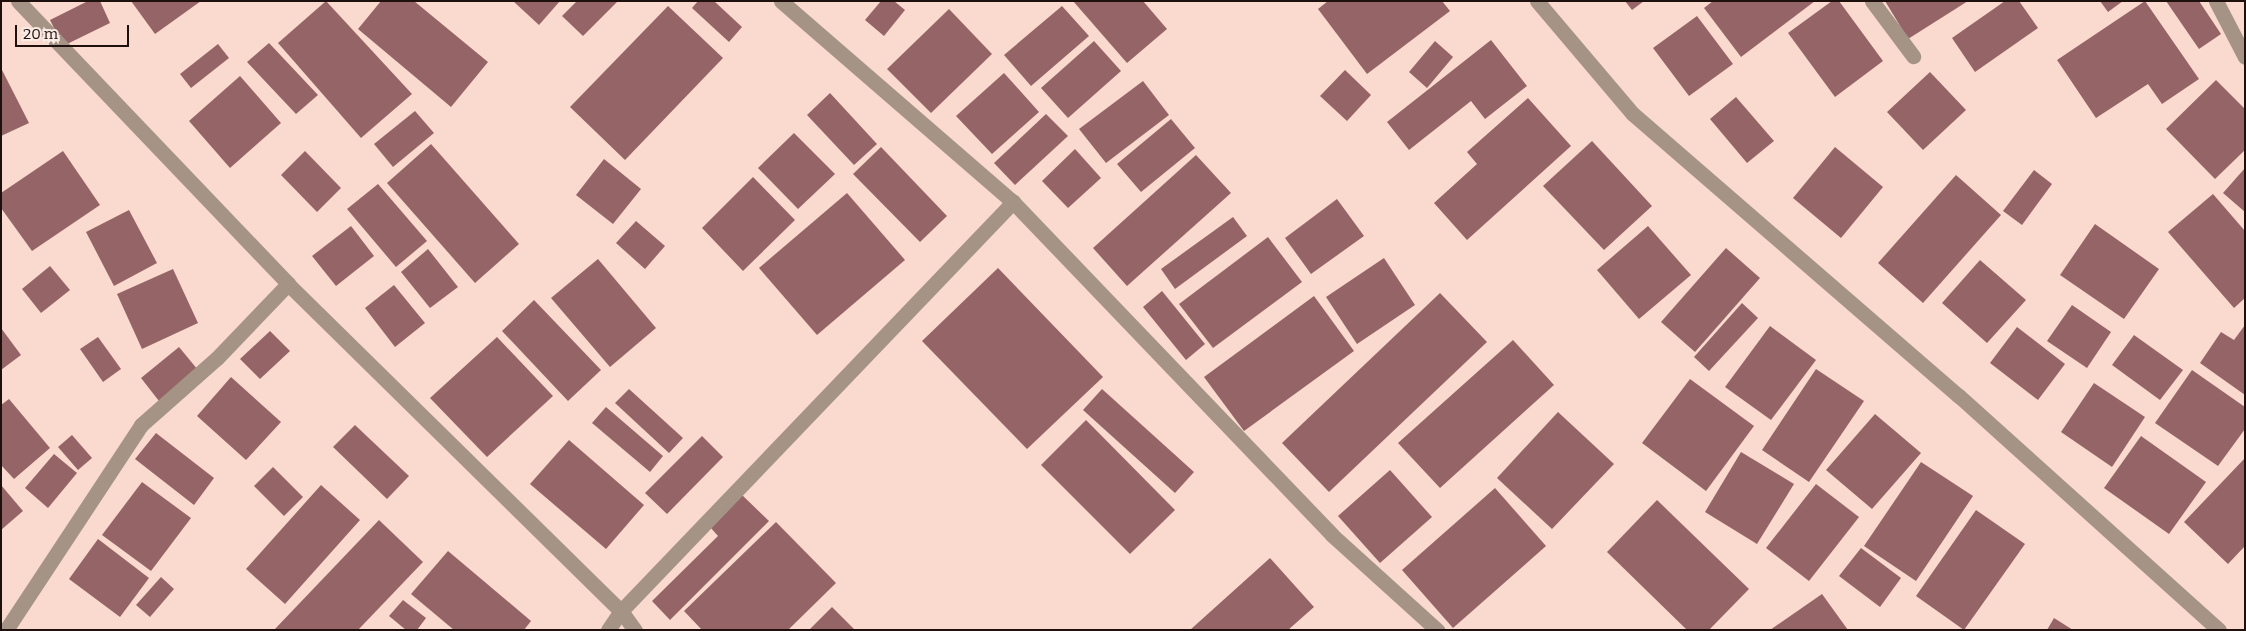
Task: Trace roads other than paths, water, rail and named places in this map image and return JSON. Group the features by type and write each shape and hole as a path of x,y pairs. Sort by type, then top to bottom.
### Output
{"street":[{"path":"18,1 288,284 621,611 635,630"},
{"path":"781,1 1013,202 1332,535 1437,630"},
{"path":"1537,1 1633,114 1959,396 2219,630"},
{"path":"1872,1 1913,56"},
{"path":"2216,1 2245,57"},
{"path":"608,630 621,611 1013,202"},
{"path":"6,630 141,426 217,358 288,284"}]}
